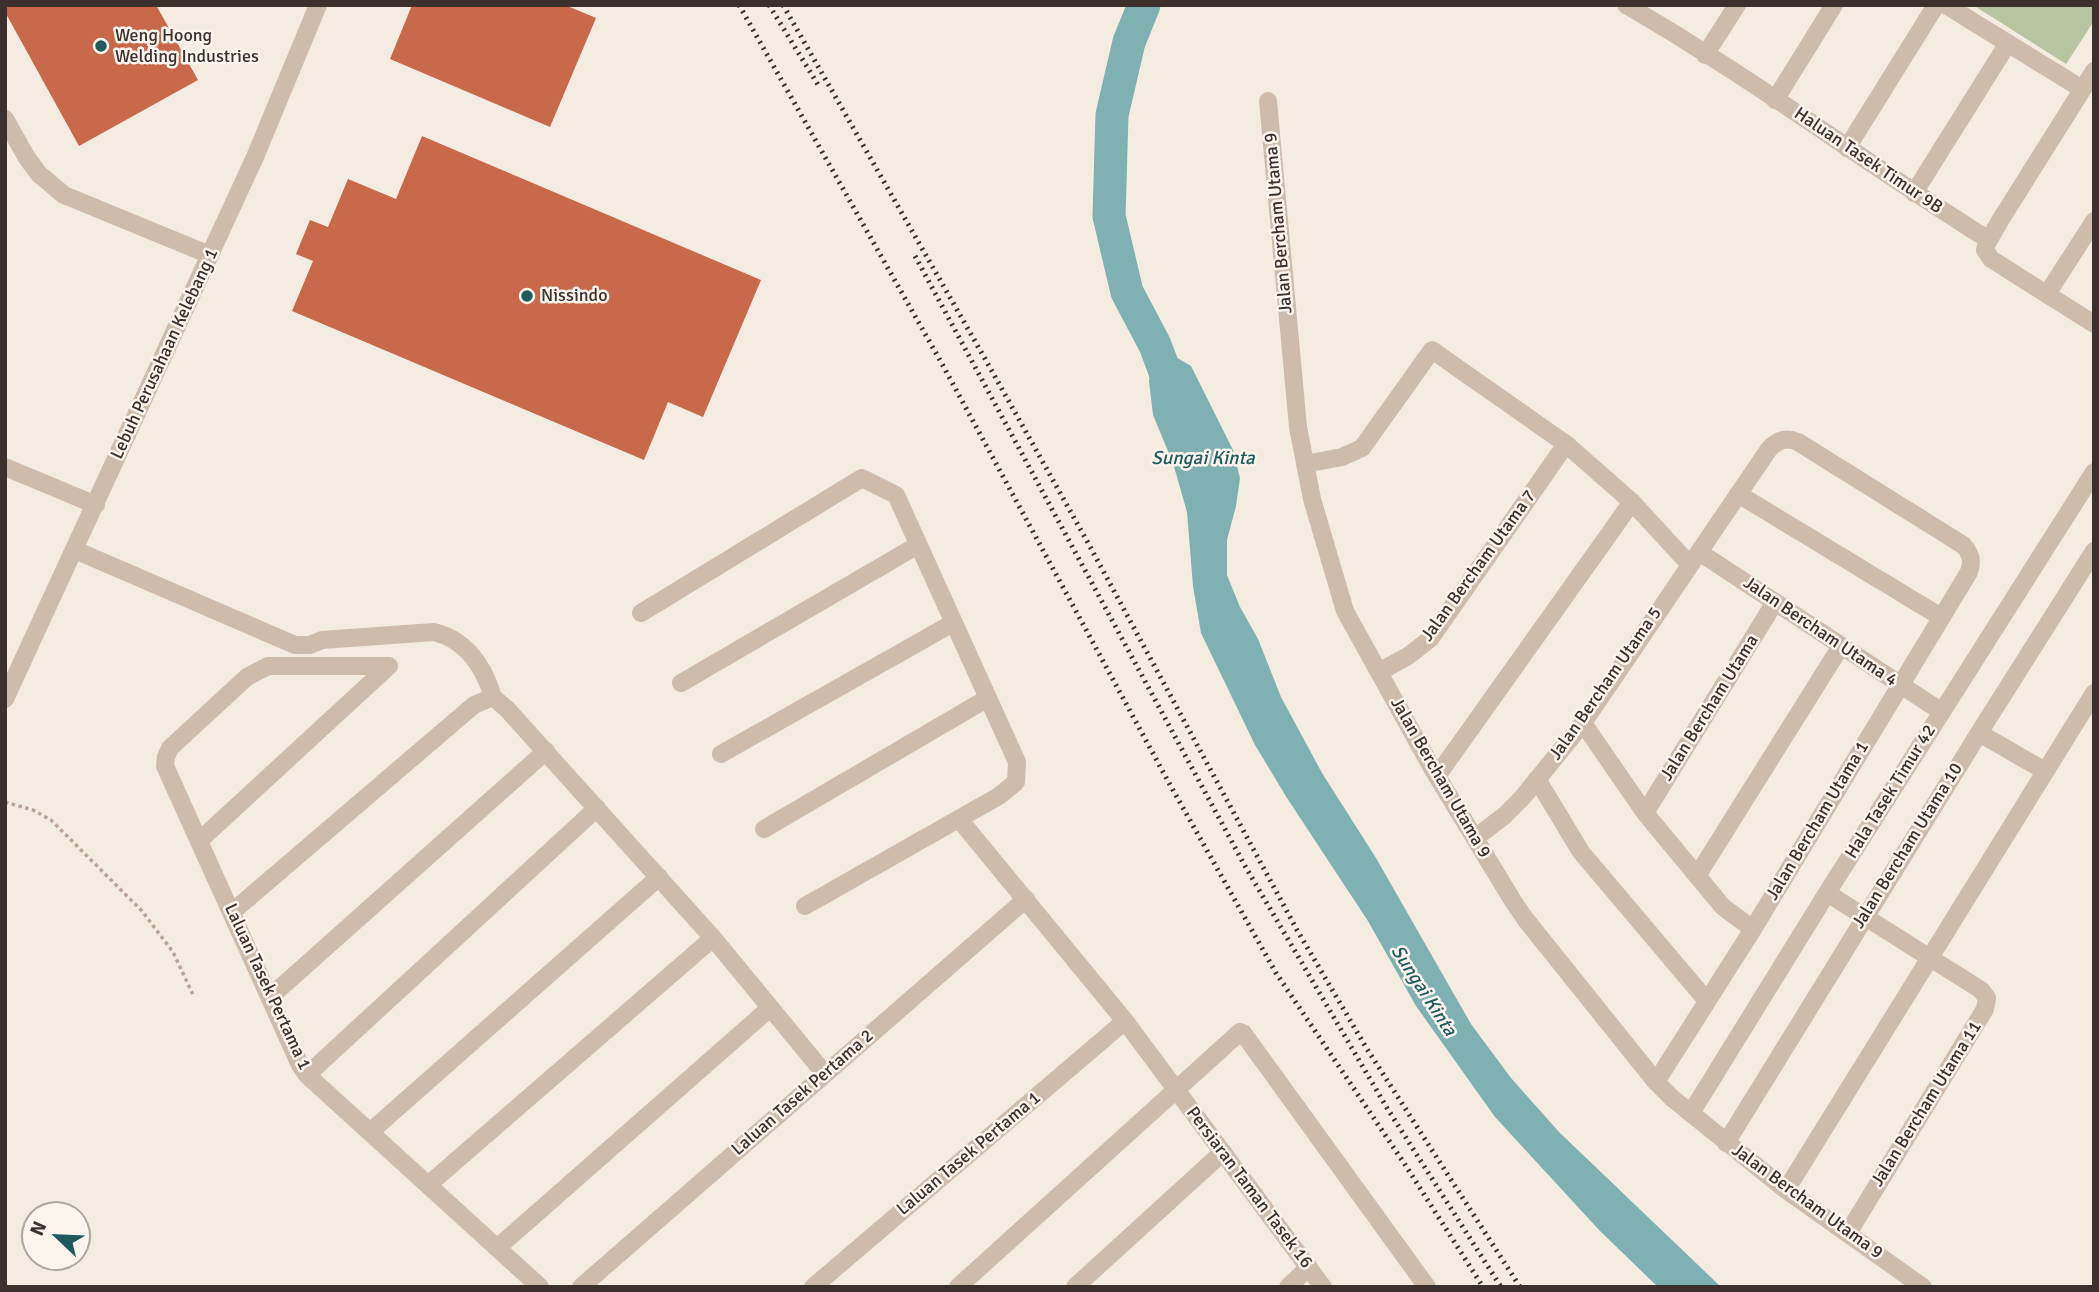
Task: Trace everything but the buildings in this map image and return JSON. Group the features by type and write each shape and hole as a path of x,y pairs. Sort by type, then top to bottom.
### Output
{"street":[{"name":"Lebuh Perusahaan Kelebang 1","path":"5,699 255,157 318,5"},
{"path":"1706,55 1737,5"},
{"path":"1774,100 1834,5"},
{"path":"1847,148 1936,5"},
{"path":"1946,5 2082,89"},
{"name":"Haluan Tasek Timur 9B","path":"1631,7 1989,240"},
{"path":"1914,193 2008,43"},
{"path":"2094,71 1985,250 1991,259 2094,324"},
{"name":"Jalan Bercham Utama 9","path":"1268,101 1298,427 1312,499 1345,611 1437,776 1526,920 1656,1082 1726,1143 1786,1190 1923,1287"},
{"path":"5,119 39,174 64,195 210,254"},
{"path":"2047,294 2094,221"},
{"name":"Jalan Bercham Utama 4","path":"1305,464 1342,457 1362,448 1432,350 1566,444 1695,558 1775,602 1942,712"},
{"name":"Jalan Bercham Utama 5","path":"1475,838 1512,808 1583,723 1776,442 1791,439 1810,449 1963,545 1971,557"},
{"name":"Jalan Bercham Utama 7","path":"1379,672 1408,656 1430,639 1566,444"},
{"path":"5,467 96,505"},
{"name":"Hala Tasek Timur 42","path":"1691,1113 2094,472"},
{"path":"641,613 862,478 895,495 1017,762 1016,782 999,796 805,906"},
{"path":"1738,494 1941,617"},
{"path":"1437,776 1632,502"},
{"path":"681,684 918,545"},
{"path":"75,550 295,645 310,645 322,640 434,632 460,643 476,659 487,678 493,697 546,751 713,938 825,1074"},
{"name":"Jalan Bercham Utama 10","path":"1726,1143 1864,917 2094,551"},
{"name":"Jalan Bercham Utama 1","path":"1656,1082 1753,929 1969,572 1971,557"},
{"name":"Jalan Bercham Utama","path":"1645,813 1775,602"},
{"path":"721,754 953,622"},
{"path":"1697,876 1841,646"},
{"name":"Laluan Tasek Pertama 1","path":"199,841 389,666 268,666 247,677 170,748 164,766 300,1065 307,1075 540,1287"},
{"path":"1786,1190 2094,693"},
{"path":"232,912 474,705 493,697"},
{"path":"764,829 988,698"},
{"path":"1583,723 1645,813 1723,907 1753,929"},
{"path":"1979,733 2045,771"},
{"path":"270,997 546,751"},
{"path":"1537,779 1581,852 1707,1001"},
{"path":"307,1075 597,808"},
{"name":"Persiaran Taman Tasek 16","path":"959,819 1125,1021 1323,1287"},
{"path":"370,1132 659,877"},
{"path":"1827,893 1929,958"},
{"name":"Laluan Tasek Pertama 2","path":"581,1287 1026,900"},
{"path":"428,1185 713,938"},
{"name":"Jalan Bercham Utama 11","path":"1848,1233 1987,1004 1987,998 1981,990 1929,958"},
{"path":"498,1248 770,1008"},
{"name":"Laluan Tasek Pertama 1","path":"813,1287 1125,1021"},
{"path":"958,1287 1238,1032 1243,1032 1427,1287"},
{"path":"1080,1285 1223,1152"},
{"path":"1288,1287 1309,1267"}],"path":[{"path":"5,802 33,810 51,820 142,911 173,952 194,997"}],"green space":[{"path":"1973,5 2094,5 2094,21 2066,64"}],"water":[{"name":"Sungai Kinta","path":"1155,345 1191,366 1233,450 1240,478 1227,540 1227,575 1240,607 1258,639 1281,697 1322,773 1376,858 1471,1024 1511,1078 1559,1132 1721,1287 1658,1287 1600,1231 1495,1117 1416,1006 1368,921 1255,745 1201,633 1193,586 1187,512 1173,463 1153,415 1149,381"}],"waterway":[{"name":"Sungai Kinta","path":"1144,5 1129,42 1112,115 1109,216 1127,292 1155,345 1170,385"}],"railway":[{"path":"739,5 941,362 1169,783 1276,973 1404,1163 1483,1287"},
{"path":"769,5 820,88"},
{"path":"783,5 1087,541 1297,930 1367,1049 1520,1287"},
{"path":"915,256 1245,866 1387,1108 1501,1287"}],"place":[{"name":"Weng Hoong Welding Industries","path":"101,46"},
{"name":"Nissindo","path":"527,296"}]}
